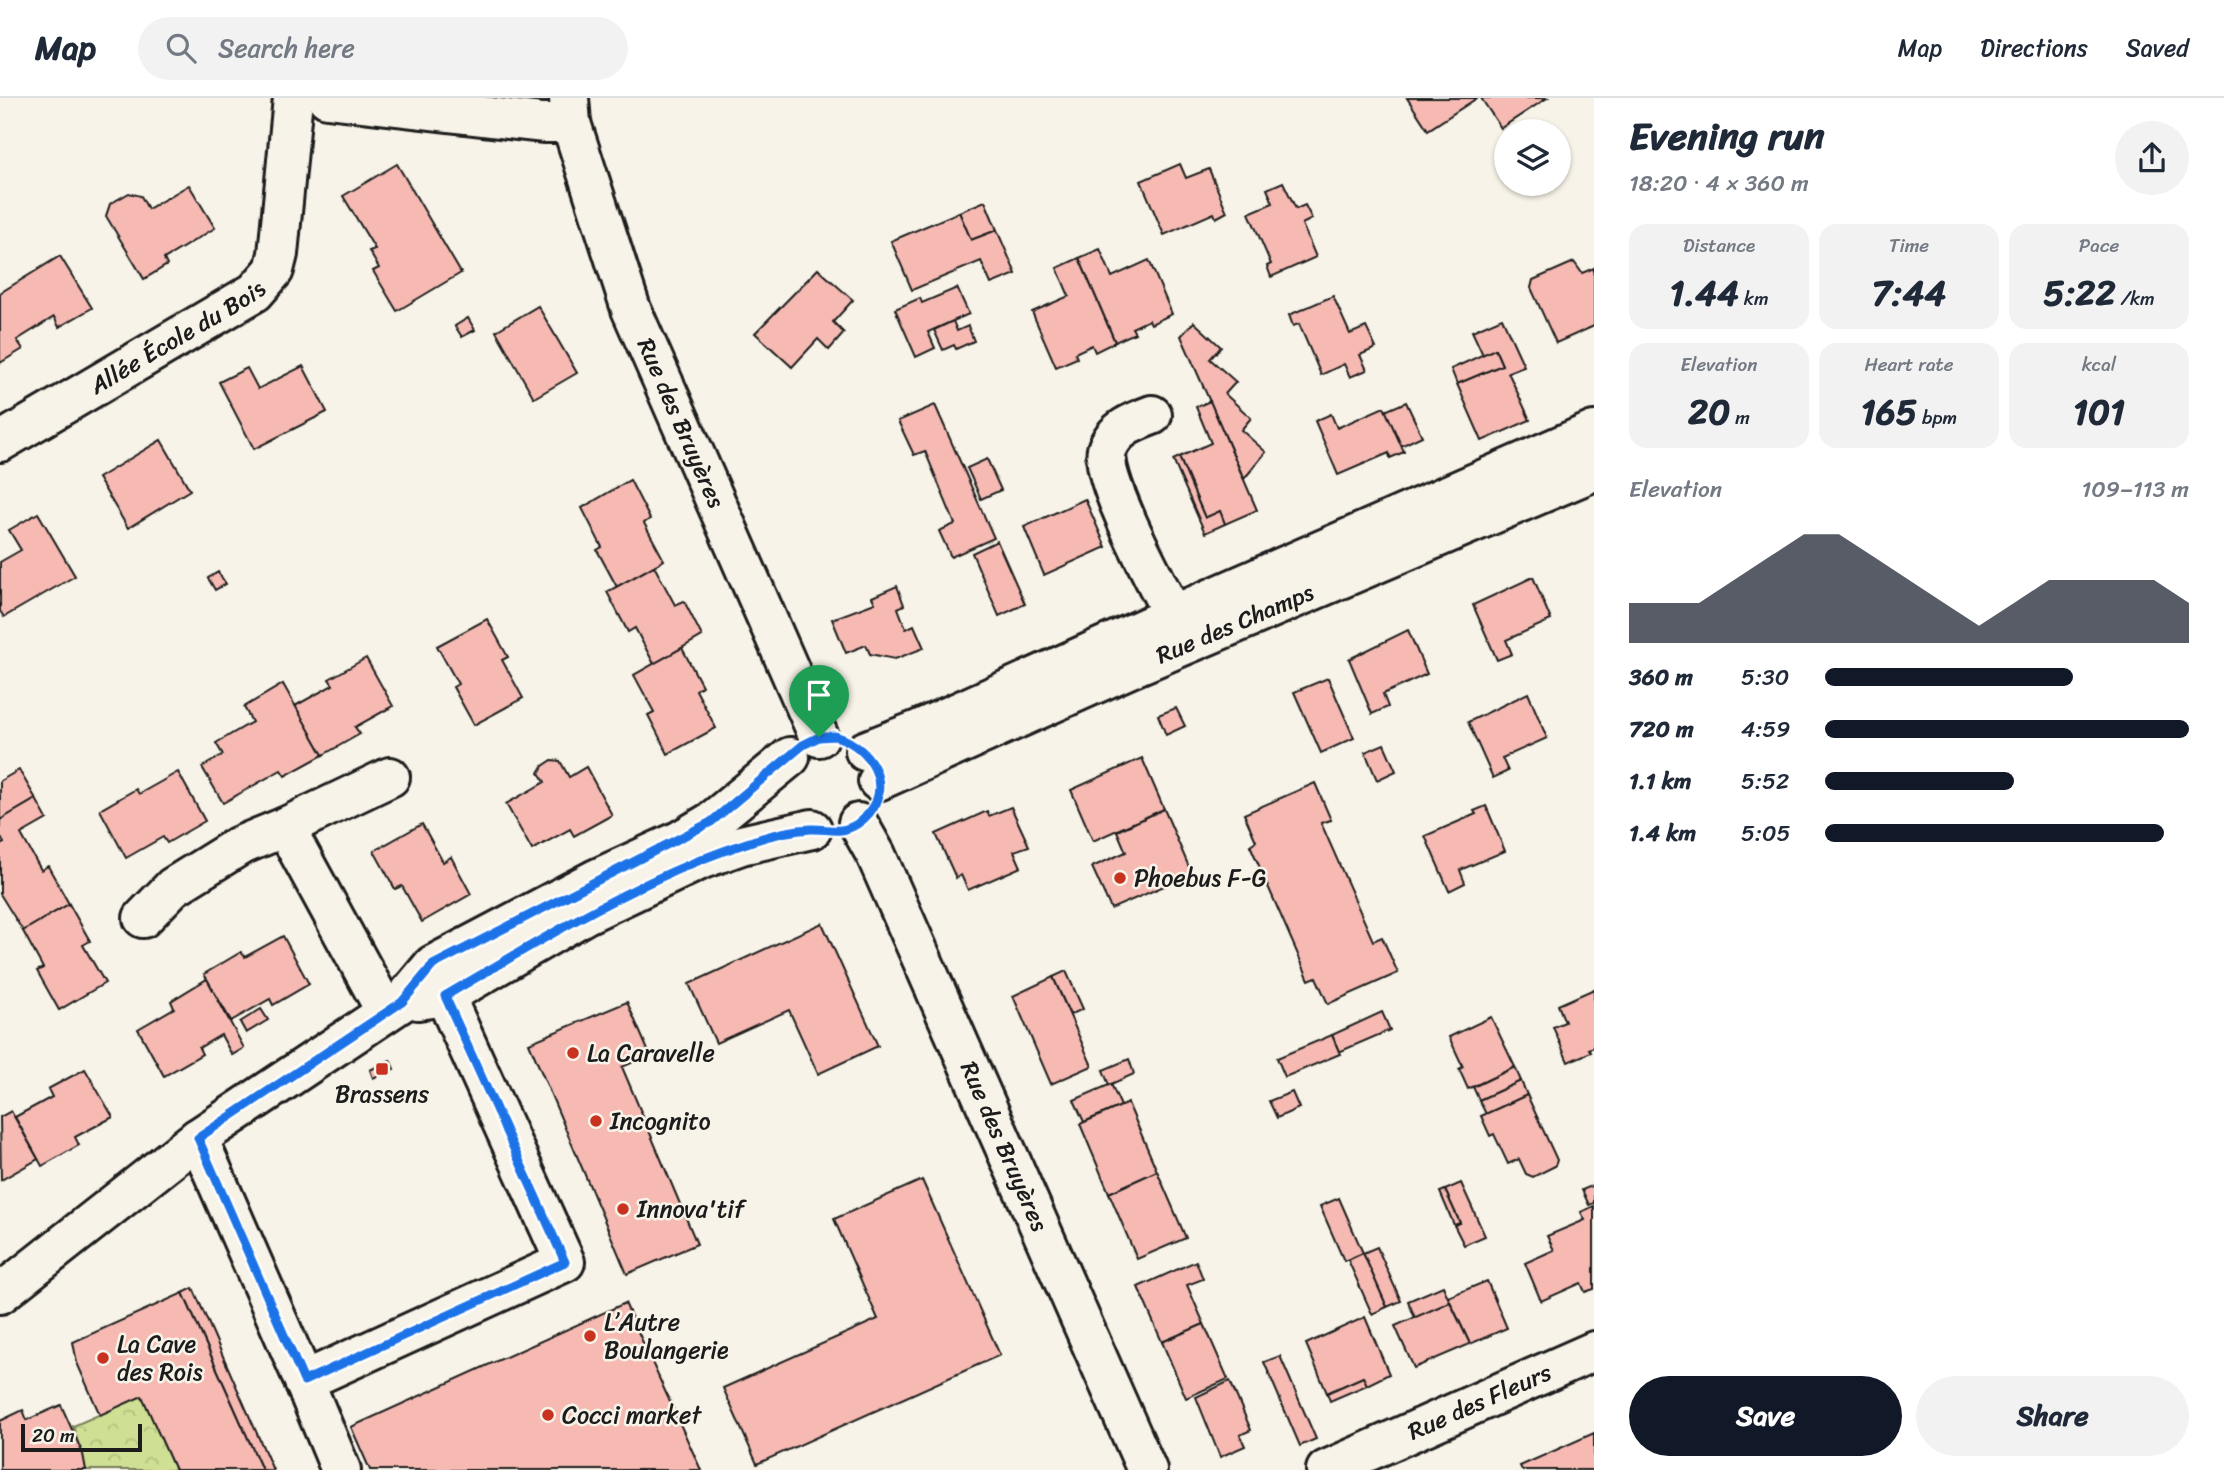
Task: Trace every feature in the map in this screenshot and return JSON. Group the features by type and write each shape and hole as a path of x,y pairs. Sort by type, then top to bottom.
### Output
{"street":[{"name":"Allée École du Bois","path":"0,442 255,292 274,270 278,254 293,98"},
{"path":"327,98 543,123 570,110"},
{"name":"Rue des Bruyères","path":"570,110 631,310 805,747"},
{"name":"Rue des Champs","path":"1152,415 1127,424 1115,436 1107,450 1105,465 1115,495 1173,615"},
{"name":"Rue des Champs","path":"872,766 916,732 1173,615 1594,430"},
{"name":"Rue des Champs","path":"872,766 1126,670 1594,471"},
{"path":"0,1294 198,1138 394,1007 433,965 596,879 679,841 711,822 805,747 835,736 852,741 872,766 877,797 870,811 858,823 843,830 828,832 812,829 798,820 788,808 783,791 783,774 805,747"},
{"path":"143,918 173,887 239,846 390,777"},
{"name":"Rue des Bruyères","path":"858,823 882,867 1147,1470"},
{"path":"285,827 394,1007"},
{"path":"394,1007 445,996 586,914 702,859 741,845 812,829"},
{"path":"304,1381 565,1262 445,996"},
{"path":"198,1138 341,1470"},
{"name":"Rue des Fleurs","path":"1326,1470 1594,1351"}],"green space":[{"path":"142,1396 175,1470 86,1470 73,1426"}],"building":[{"path":"1407,98 1477,98 1428,130"},
{"path":"1481,98 1547,98 1515,119 1495,119"},
{"path":"397,164 461,273 397,311 373,271 379,268 369,251 375,249 343,196"},
{"path":"1180,164 1186,178 1209,169 1227,212 1216,218 1214,213 1164,235 1141,181"},
{"path":"1283,182 1296,209 1305,205 1312,219 1302,224 1316,257 1271,277 1267,266 1271,264 1249,213 1273,203 1267,189"},
{"path":"189,185 215,228 164,259 167,265 144,279 106,216 110,204 129,193 141,196 148,209"},
{"path":"985,201 997,230 971,240 959,212"},
{"path":"959,212 971,240 997,230 1016,274 991,284 981,261 912,290 891,241"},
{"path":"1100,249 1112,277 1149,260 1172,314 1151,324 1149,320 1132,328 1135,333 1115,342 1079,258"},
{"path":"60,256 92,308 59,327 54,317 17,340 23,349 0,363 0,293"},
{"path":"1079,258 1115,342 1095,352 1092,345 1075,353 1077,358 1056,367 1032,312 1069,296 1057,268"},
{"path":"1574,262 1582,273 1594,268 1594,326 1556,343 1531,288 1533,280"},
{"path":"818,269 853,300 833,322 844,333 829,350 818,339 792,367 755,333"},
{"path":"957,288 969,314 928,332 935,348 916,357 895,309 920,298 922,303"},
{"path":"1333,296 1350,334 1366,327 1376,348 1360,355 1367,370 1350,377 1344,364 1321,375 1299,324 1293,326 1289,315"},
{"path":"538,306 577,373 534,398 496,331"},
{"path":"468,318 475,330 462,337 455,326"},
{"path":"1502,318 1524,366 1508,372 1530,420 1482,441 1457,384 1502,365 1495,349 1483,355 1472,331"},
{"path":"953,321 957,331 968,326 974,341 956,349 954,345 943,350 934,330"},
{"path":"1194,322 1221,347 1210,359 1236,382 1225,394 1251,418 1241,430 1266,452 1244,479 1181,336"},
{"path":"1495,349 1502,365 1457,384 1451,369"},
{"path":"303,366 327,412 254,449 219,382 247,368 258,389"},
{"path":"1210,401 1257,510 1225,524 1220,511 1205,518 1179,457 1211,443 1196,407"},
{"path":"1406,402 1422,436 1401,446 1385,411"},
{"path":"935,405 994,538 951,557 939,531 955,524 925,451 914,455 898,421"},
{"path":"1384,407 1404,452 1390,458 1389,453 1338,475 1315,421 1331,414 1337,428"},
{"path":"161,440 190,490 128,528 98,478"},
{"path":"1179,457 1205,518 1220,511 1225,524 1205,533 1173,460"},
{"path":"987,459 1001,490 981,499 967,468"},
{"path":"630,480 650,519 644,523 664,560 617,587 597,550 602,547 582,508"},
{"path":"1085,499 1106,547 1044,575 1024,527"},
{"path":"38,513 75,576 4,617 0,611 0,562 21,550 9,530"},
{"path":"997,541 1025,604 999,616 972,553"},
{"path":"654,566 675,605 684,601 702,636 654,664 635,628 628,632 607,592"},
{"path":"218,572 226,584 215,590 208,578"},
{"path":"1533,577 1551,620 1506,640 1512,654 1497,660 1473,605"},
{"path":"897,586 904,605 898,608 906,629 914,625 924,648 895,659 870,654 866,645 846,653 832,619 875,603 872,597"},
{"path":"487,619 508,657 502,660 523,698 474,725 453,687 458,684 437,646"},
{"path":"1408,630 1427,674 1383,694 1388,707 1372,714 1349,659"},
{"path":"682,648 702,686 696,690 716,728 668,754 648,715 654,712 634,675"},
{"path":"366,658 393,706 355,727 360,734 323,755 295,706 333,685 329,679"},
{"path":"1328,678 1354,738 1321,753 1294,692"},
{"path":"283,684 323,755 285,776 281,770 223,803 202,767 223,755 216,743 252,722 244,707"},
{"path":"1528,693 1547,738 1502,758 1508,771 1493,778 1468,722"},
{"path":"1176,708 1185,726 1166,735 1158,715"},
{"path":"1384,744 1396,771 1377,780 1365,752"},
{"path":"1142,758 1164,809 1093,841 1071,790"},
{"path":"552,760 560,761 569,777 586,767 612,815 574,836 570,829 532,850 506,804 545,782 539,773 543,766"},
{"path":"19,770 36,799 0,820 0,781"},
{"path":"178,772 205,821 167,843 163,837 126,858 100,810 136,789 139,794"},
{"path":"1315,783 1331,820 1321,823 1373,941 1382,937 1398,973 1328,1004 1316,977 1309,980 1250,845 1256,841 1244,814"},
{"path":"36,799 47,819 21,834 41,870 48,866 69,904 23,931 0,894 0,845 4,843 0,836 0,820"},
{"path":"1486,806 1505,851 1460,870 1465,883 1449,891 1425,836 1476,814 1474,811"},
{"path":"1011,807 1029,846 1014,851 1021,867 968,890 961,875 956,878 936,834 987,811 989,816"},
{"path":"1164,809 1192,874 1111,909 1092,867 1126,852 1117,831"},
{"path":"422,824 443,862 451,857 471,894 422,922 402,886 395,889 374,851"},
{"path":"69,904 90,941 83,945 105,983 59,1010 37,971 43,968 23,931"},
{"path":"822,923 878,1046 818,1074 789,1010 716,1043 689,984"},
{"path":"283,936 309,984 273,1005 270,999 231,1021 204,974 241,952 245,957"},
{"path":"1066,971 1083,1009 1070,1015 1053,977"},
{"path":"1053,977 1092,1066 1051,1084 1013,996"},
{"path":"207,979 244,1048 232,1055 221,1035 199,1048 202,1054 164,1076 138,1029 174,1008 171,1001"},
{"path":"1594,989 1594,1047 1589,1049 1591,1052 1568,1062 1553,1027 1565,1022 1558,1005"},
{"path":"627,1002 650,1055 622,1067 697,1244 627,1274 529,1043"},
{"path":"261,1009 268,1020 246,1033 240,1022"},
{"path":"1382,1012 1390,1030 1339,1052 1332,1035"},
{"path":"1491,1017 1515,1067 1468,1089 1459,1069 1463,1067 1449,1037"},
{"path":"1332,1035 1340,1054 1285,1077 1277,1058"},
{"path":"1129,1059 1134,1074 1109,1085 1103,1070"},
{"path":"390,1060 394,1069 373,1078 370,1070"},
{"path":"1515,1067 1521,1081 1479,1100 1473,1087"},
{"path":"85,1069 113,1117 75,1137 79,1145 42,1166 15,1117 52,1097 48,1089"},
{"path":"1521,1081 1527,1095 1486,1114 1479,1100"},
{"path":"1111,1084 1121,1106 1084,1122 1074,1100"},
{"path":"1292,1092 1299,1108 1277,1118 1269,1101"},
{"path":"1527,1095 1557,1160 1555,1166 1533,1177 1526,1174 1519,1159 1508,1164 1494,1134 1490,1136 1481,1116"},
{"path":"1128,1103 1157,1171 1109,1193 1080,1124"},
{"path":"11,1111 38,1159 1,1180 0,1117"},
{"path":"1157,1171 1186,1238 1137,1259 1109,1193"},
{"path":"922,1180 1000,1355 757,1464 723,1388 878,1319 834,1219"},
{"path":"1461,1183 1485,1236 1464,1245 1454,1225 1460,1223 1445,1190"},
{"path":"1594,1185 1594,1203 1589,1205 1582,1190"},
{"path":"1445,1190 1460,1223 1454,1225 1440,1192"},
{"path":"1339,1198 1363,1253 1344,1261 1320,1206"},
{"path":"1594,1206 1594,1289 1585,1292 1581,1283 1541,1301 1525,1263 1554,1250 1547,1236 1585,1220 1581,1212"},
{"path":"1377,1247 1401,1301 1387,1307 1363,1253"},
{"path":"1363,1253 1387,1307 1372,1314 1348,1260"},
{"path":"1196,1261 1203,1279 1187,1285 1204,1324 1162,1342 1138,1287"},
{"path":"1487,1281 1507,1328 1470,1344 1448,1297"},
{"path":"1443,1286 1450,1302 1415,1318 1408,1301"},
{"path":"193,1288 273,1470 262,1470 183,1293"},
{"path":"183,1293 262,1470 175,1470 142,1396 100,1415 77,1363 73,1342"},
{"path":"1450,1302 1470,1344 1414,1368 1395,1326"},
{"path":"625,1303 701,1470 370,1470 351,1427"},
{"path":"1365,1317 1389,1374 1367,1385 1363,1377 1327,1393 1306,1344"},
{"path":"1204,1324 1228,1379 1186,1398 1162,1342"},
{"path":"1280,1356 1316,1439 1300,1446 1264,1362"},
{"path":"1363,1377 1367,1385 1330,1401 1327,1393"},
{"path":"1230,1381 1251,1430 1240,1435 1245,1446 1220,1457 1196,1397"},
{"path":"61,1405 83,1454 86,1470 0,1470 0,1421 23,1410 27,1420"},
{"path":"1594,1433 1594,1470 1522,1470 1520,1466"}],"place":[{"name":"Phoebus F-G","path":"1120,878"},
{"name":"La Caravelle","path":"573,1053"},
{"name":"Brassens","path":"382,1069"},
{"name":"Incognito","path":"596,1121"},
{"name":"Innova'tif","path":"623,1209"},
{"name":"L’Autre Boulangerie","path":"590,1336"},
{"name":"La Cave des Rois","path":"103,1358"},
{"name":"Cocci market","path":"548,1415"}],"route":[{"path":"835,736 852,741 865,751 874,765 878,780 877,797 870,811 858,823 843,830 828,832 812,829 741,845 702,859 586,914 445,996 565,1262 304,1381 198,1138 402,1002 433,965 596,879 679,841 711,822 803,745 819,737 835,736"}]}
